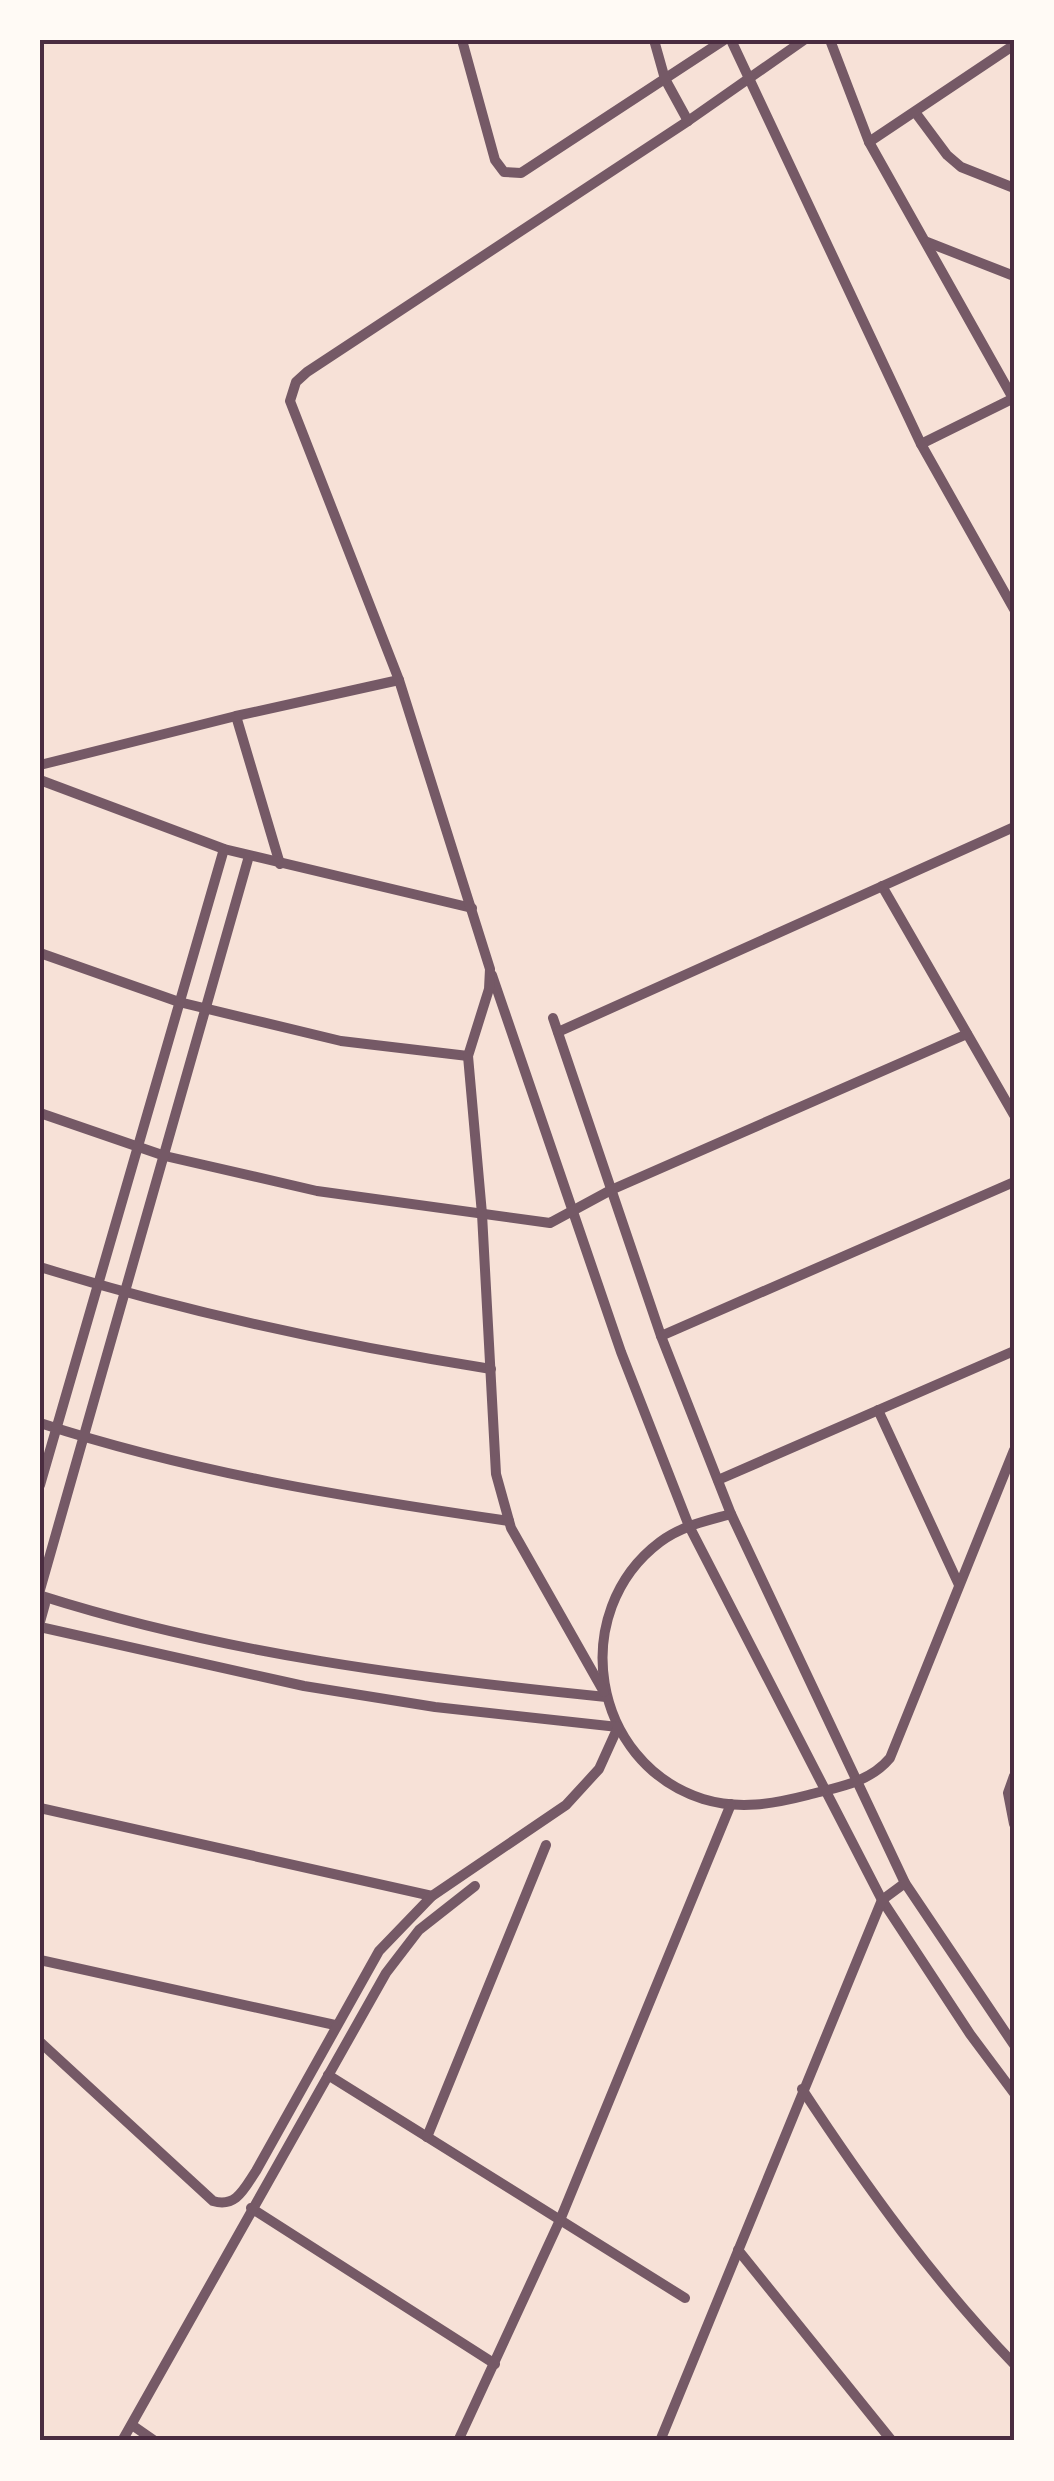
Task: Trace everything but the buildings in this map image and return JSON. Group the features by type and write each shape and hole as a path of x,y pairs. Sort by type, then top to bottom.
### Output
{"street":[{"path":"462,40 496,160 499,168 512,174 521,172 728,40 921,444 1014,609"},
{"path":"654,40 664,79 688,121"},
{"path":"804,40 307,372 292,390 292,412 399,680 572,1212 689,1526 882,1900 970,2034 1014,2093"},
{"path":"830,40 870,142 1014,398 921,444"},
{"path":"870,142 1014,45"},
{"path":"916,112 947,155 962,167 1014,188"},
{"path":"925,241 1014,276"},
{"path":"40,765 399,680"},
{"path":"236,716 280,864"},
{"path":"40,780 224,849 472,908"},
{"path":"558,1032 1014,827"},
{"path":"40,1486 224,849"},
{"path":"250,856 83,1436 41,1593 44,1613 40,1624 304,1686 435,1707 618,1727"},
{"path":"882,886 1014,1114"},
{"path":"40,953 180,1002 341,1041 468,1056"},
{"path":"490,969 489,988 468,1056 482,1214 496,1474 508,1521 605,1695 618,1727 639,1758 658,1775 702,1798 731,1804 776,1803 859,1781 880,1770 890,1758 1014,1450"},
{"path":"553,1018 661,1336 731,1514 905,1882 1014,2045"},
{"path":"40,1114 165,1156 316,1192 550,1223 611,1190 967,1034"},
{"path":"661,1336 1014,1182"},
{"path":"40,1267 251,1325 356,1348 491,1368"},
{"path":"718,1480 1014,1351"},
{"path":"878,1410 959,1586"},
{"path":"40,1423 216,1471 333,1495 508,1521"},
{"path":"605,1695 602,1643 615,1595 644,1555 662,1540 689,1526 731,1514"},
{"path":"41,1593 187,1635 306,1660 434,1680 605,1695"},
{"path":"40,2042 212,2201 227,2204 256,2172 379,1951 432,1896 566,1805 599,1769 618,1727"},
{"path":"1014,1776 1008,1793 1014,1824"},
{"path":"458,2441 560,2220 731,1804"},
{"path":"40,1808 432,1896"},
{"path":"427,2137 546,1845"},
{"path":"660,2441 882,1900 905,1882"},
{"path":"122,2441 401,1950 475,1886"},
{"path":"40,1960 335,2024"},
{"path":"328,2076 685,2298"},
{"path":"802,2088 856,2172 1014,2364"},
{"path":"252,2208 495,2364"},
{"path":"738,2250 892,2441"},
{"path":"132,2426 155,2441"}]}
